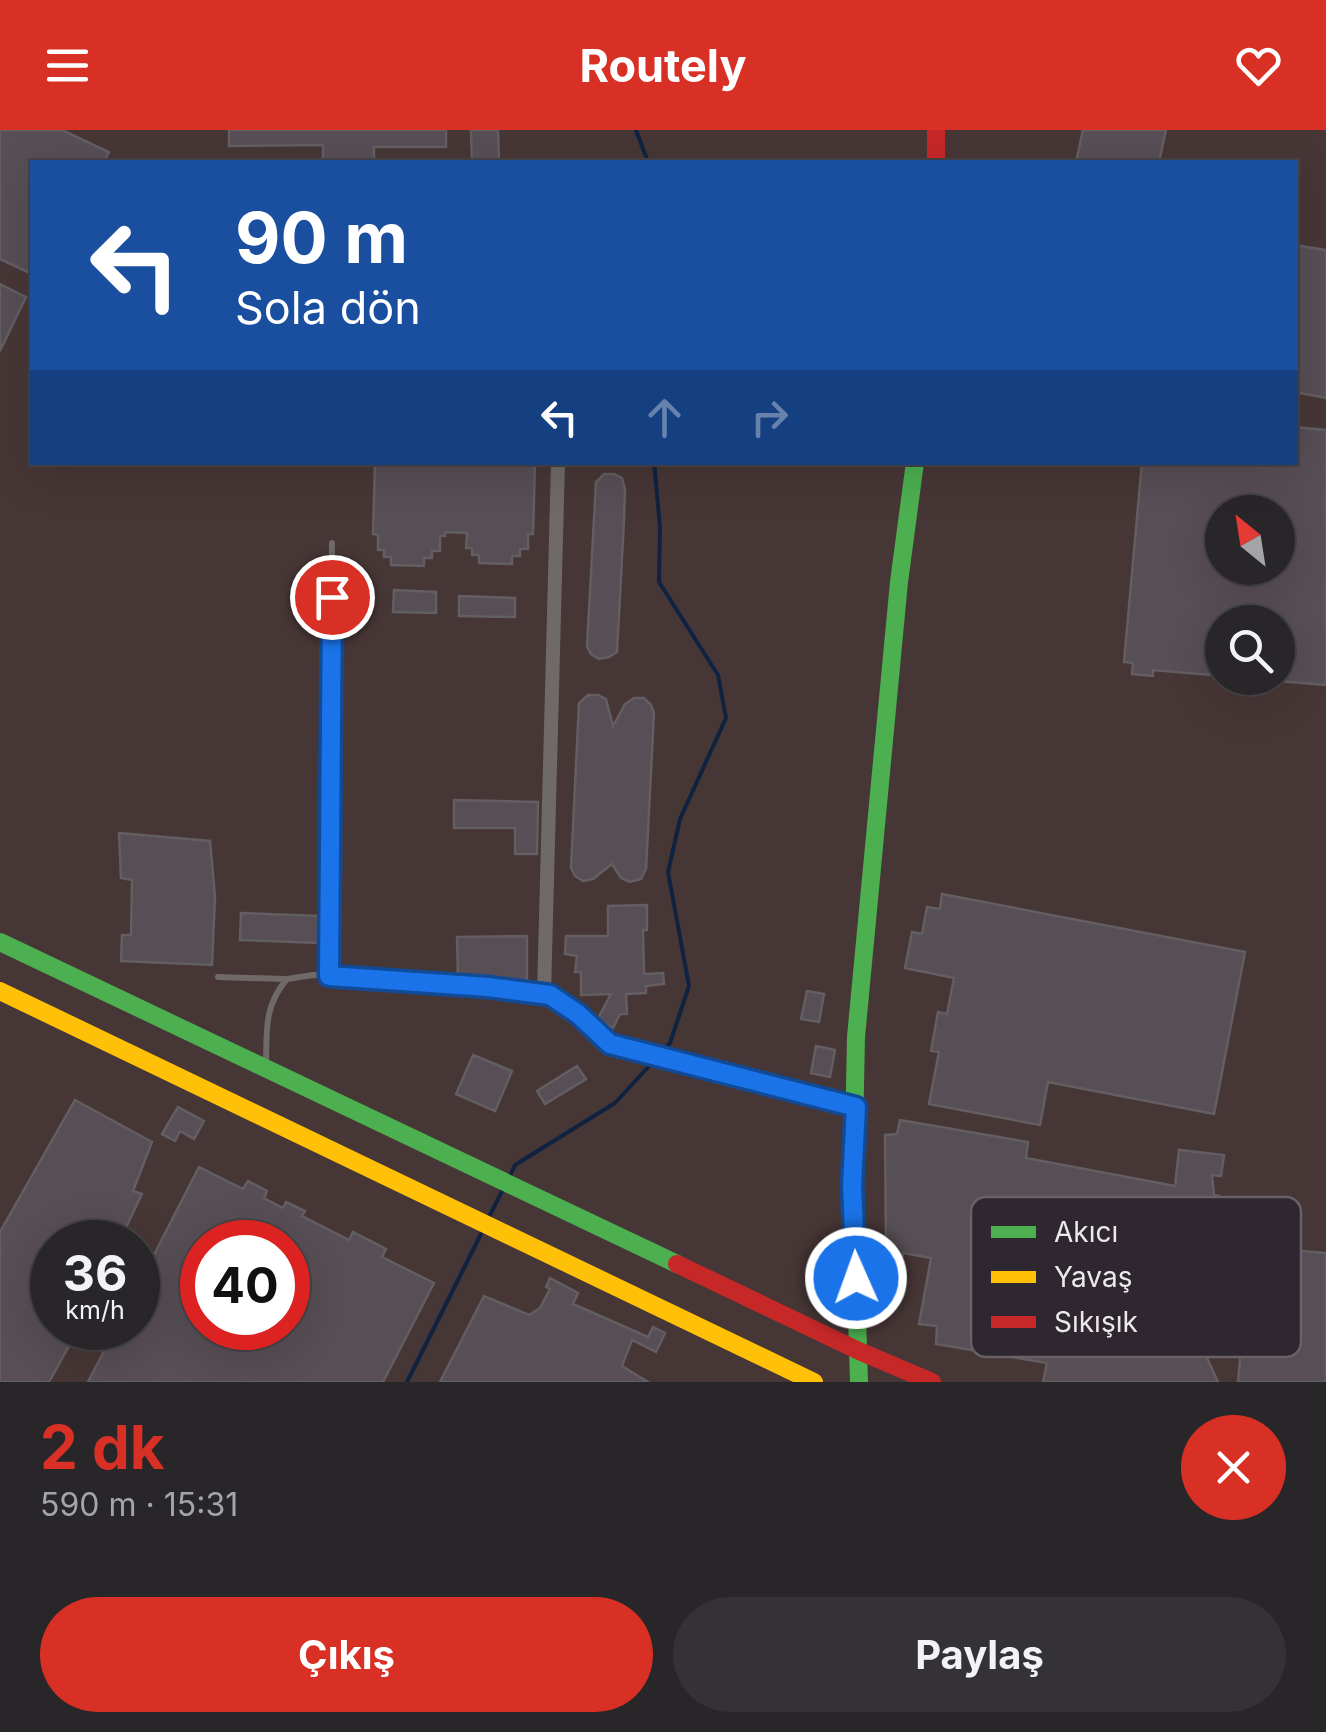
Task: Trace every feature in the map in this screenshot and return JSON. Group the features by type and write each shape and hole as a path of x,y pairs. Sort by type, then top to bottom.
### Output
{"street":[{"path":"936,130 936,160"},
{"path":"544,994 558,465"},
{"path":"859,1382 852,1185 856,1037 899,582 915,465"},
{"path":"0,942 859,1351 932,1382"},
{"path":"0,991 814,1382"}],"lane":[{"path":"329,976 332,543"},
{"path":"218,976 329,976 550,995 610,1044 856,1107"},
{"path":"266,1068 268,1015 273,996 286,979"}],"shaded area":[{"path":"0,130 1326,130 1326,1382 0,1382"}],"building":[{"path":"0,130 62,130 109,152 105,160 30,160 30,273 0,259"},
{"path":"229,130 446,130 446,147 374,147 374,160 323,160 323,145 229,146"},
{"path":"471,130 498,130 499,160 472,160"},
{"path":"1083,130 1166,130 1159,160 1076,160"},
{"path":"1298,245 1326,250 1326,398 1298,393"},
{"path":"0,284 26,297 0,351"},
{"path":"1298,427 1326,430 1326,685 1295,682 1295,605 1205,605 1205,675 1153,670 1153,676 1132,674 1133,663 1124,662 1142,465 1298,465"},
{"path":"375,465 535,465 533,534 528,534 528,549 520,549 520,556 512,556 512,564 479,563 479,555 472,555 472,548 466,548 467,533 445,532 445,536 440,536 440,551 432,551 432,558 424,558 424,566 391,565 391,557 384,557 384,550 378,550 378,535 373,534"},
{"path":"604,474 622,478 625,489 617,652 599,659 587,647 596,482"},
{"path":"394,590 436,592 436,613 393,612"},
{"path":"459,596 515,598 515,617 459,616"},
{"path":"588,695 606,699 613,726 625,704 634,698 644,698 654,713 646,869 641,879 630,882 621,878 612,864 593,879 583,881 571,868 579,703"},
{"path":"454,800 538,802 537,854 515,854 515,828 454,828"},
{"path":"119,833 210,841 215,897 212,965 121,961 122,935 131,935 132,880 121,878"},
{"path":"942,894 1245,952 1214,1114 1048,1082 1040,1125 929,1104 939,1052 931,1051 938,1012 947,1014 954,978 905,968 912,932 922,934 927,907 940,909"},
{"path":"647,905 644,974 663,973 664,984 646,986 646,993 626,994 627,1014 620,1014 613,1028 597,1020 611,994 581,995 581,972 575,972 577,956 565,954 566,936 608,936 608,906"},
{"path":"241,913 319,916 318,943 240,940"},
{"path":"527,936 527,982 458,978 457,937"},
{"path":"807,991 824,994 819,1022 801,1019"},
{"path":"816,1046 835,1050 830,1077 811,1073"},
{"path":"473,1055 512,1071 495,1111 456,1094"},
{"path":"577,1066 586,1079 545,1104 537,1091"},
{"path":"75,1100 152,1142 133,1191 142,1194 130,1220 30,1220 30,1350 67,1350 49,1382 0,1382 0,1232"},
{"path":"178,1107 204,1121 194,1139 180,1131 175,1141 162,1134"},
{"path":"900,1120 1028,1142 1026,1158 1175,1186 1179,1150 1224,1155 1221,1176 1212,1175 1214,1195 1219,1196 971,1197 971,1350 936,1344 937,1326 919,1324 931,1258 904,1253 898,1264 884,1261 885,1135 897,1134"},
{"path":"199,1167 243,1189 248,1181 267,1191 264,1198 283,1208 286,1202 305,1211 302,1216 310,1220 180,1220 180,1350 310,1350 310,1220 349,1240 353,1232 386,1249 382,1257 434,1283 383,1382 88,1382 105,1350 160,1350 160,1243"},
{"path":"1301,1251 1326,1253 1326,1382 1238,1382 1240,1357 1301,1357"},
{"path":"550,1278 578,1293 573,1304 648,1337 653,1327 665,1333 656,1352 632,1340 622,1366 648,1382 440,1382 484,1296 529,1315 540,1308 550,1289 546,1287"},
{"path":"1012,1357 1207,1357 1218,1382 1043,1382 1047,1363"}],"waterway":[{"path":"636,130 647,160"},
{"path":"654,465 660,527 659,582 718,675 726,718 680,819 668,872 689,986 665,1048"},
{"path":"510,1176 515,1165 615,1103 650,1065"},
{"path":"487,1221 503,1189"},
{"path":"407,1382 483,1230"}],"traffic: fast":[{"path":"859,1382 853,1185 856,1037 899,582 915,465"},
{"path":"0,942 677,1264"}],"traffic: slow":[{"path":"0,991 814,1382"}],"traffic: jam":[{"path":"936,130 936,160"},
{"path":"677,1264 932,1382"}],"route":[{"path":"332,597 329,976 550,995 610,1044 856,1107 852,1185 856,1278"}]}
